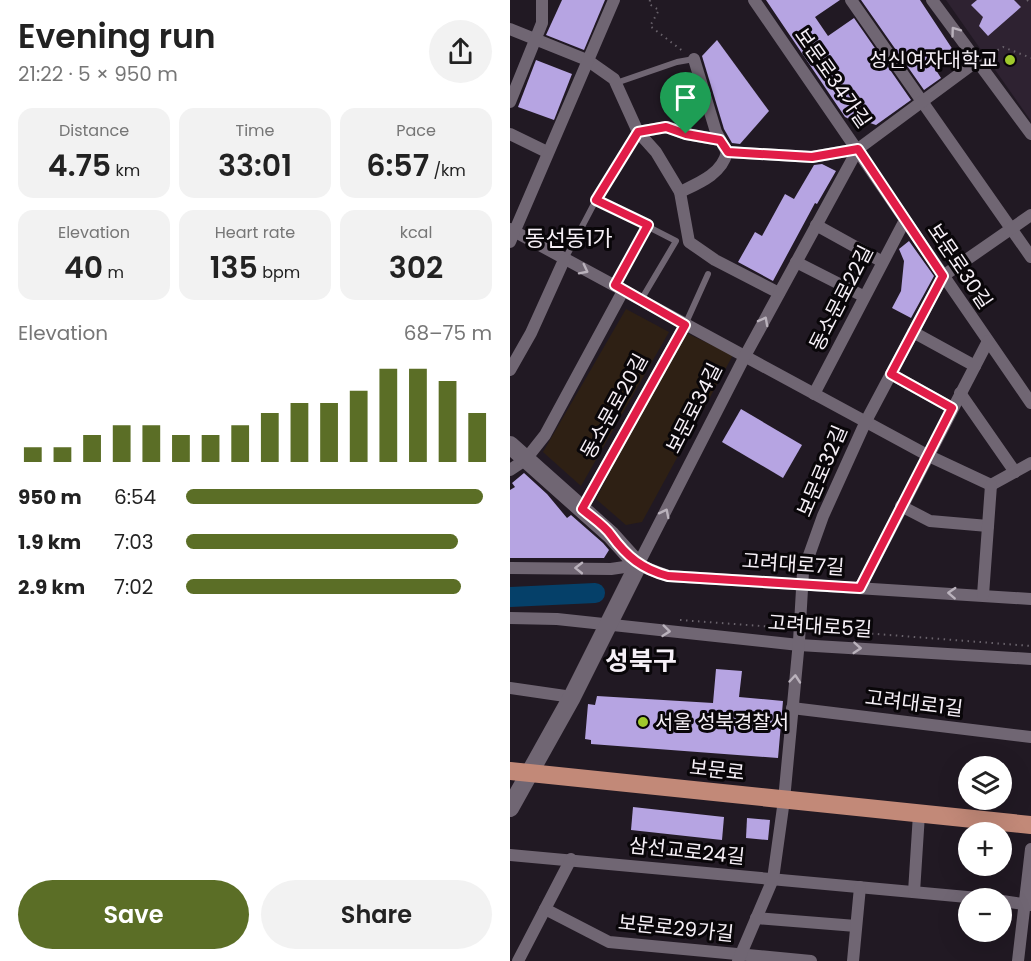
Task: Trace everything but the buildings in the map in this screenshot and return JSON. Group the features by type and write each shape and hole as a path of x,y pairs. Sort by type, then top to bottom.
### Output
{"main road":[{"name":"보문로","path":"510,771 1031,825"}],"street":[{"path":"510,102 542,23 542,0"},
{"path":"614,0 512,234 619,288 929,456 991,485"},
{"name":"보문로34가길","path":"754,0 858,149"},
{"path":"851,0 1031,257"},
{"path":"932,0 1031,134"},
{"path":"510,29 587,60 614,79 638,132 656,152 680,192 689,242 715,260 779,293"},
{"path":"694,59 720,140 728,152"},
{"name":"보문로34길","path":"635,570 779,293 858,149 977,62"},
{"path":"638,132 666,127 686,134 720,140"},
{"path":"510,134 548,152"},
{"path":"728,152 812,157 858,149"},
{"name":"보문로30길","path":"858,149 904,220 1031,403"},
{"path":"680,192 709,177 725,160 728,152"},
{"name":"보문로32길","path":"799,634 803,572 823,516 866,421 943,276 1031,215"},
{"name":"동소문로22길","path":"814,394 862,296 904,220"},
{"path":"816,225 881,261"},
{"path":"510,370 564,260"},
{"path":"796,262 862,296"},
{"path":"517,460 545,435 619,288"},
{"name":"동소문로20길","path":"582,509 685,325"},
{"path":"913,332 975,366"},
{"path":"860,588 988,341"},
{"path":"891,374 952,408"},
{"path":"960,393 1015,471"},
{"path":"510,445 517,460 614,541"},
{"path":"517,460 582,509 611,535 635,570"},
{"path":"991,485 1031,463"},
{"path":"983,595 991,485"},
{"path":"901,506 930,521 988,526"},
{"path":"510,568 635,570"},
{"path":"510,808 572,697 635,570"},
{"name":"고려대로7길","path":"635,570 668,576 802,587 860,588 1031,599"},
{"name":"고려대로5길","path":"510,618 557,619 607,626 799,634 1031,660"},
{"path":"740,958 773,879 784,800 799,634"},
{"path":"510,688 572,697"},
{"name":"고려대로1길","path":"792,708 1031,737"},
{"path":"914,892 919,814"},
{"path":"1018,961 1027,904 1031,849"},
{"name":"삼선교로24길","path":"510,855 958,896"},
{"path":"518,961 571,859"},
{"path":"853,961 860,887"},
{"path":"1012,902 1027,904"},
{"name":"보문로29가길","path":"545,909 609,942 684,955 811,961"},
{"path":"756,918 856,926"}],"lane":[{"path":"616,83 677,62 694,59"},
{"path":"564,260 596,200 638,132"},
{"path":"596,200 676,241 641,300"},
{"path":"619,288 648,225"},
{"path":"685,325 708,274"}],"path":[{"path":"650,0 649,3 659,10 650,26 694,59"},
{"path":"1027,0 1031,3"},
{"path":"977,62 1003,47 1031,58"},
{"path":"670,619 799,634 1031,646"}],"shaded area":[{"name":"성신여자대학교","path":"946,0 1031,0 1031,121"},
{"path":"626,309 669,332 581,486 543,452"},
{"path":"682,331 733,355 642,522 626,525 596,499"}],"waterway":[{"path":"510,597 595,593"}],"place":[{"name":"성신여자대학교","path":"1010,60"},
{"name":"서울 성북경찰서","path":"643,722"}],"district":[{"name":"동선동1가","path":"569,238"},
{"name":"성북구","path":"641,661"}],"route":[{"path":"666,127 686,134 720,140 728,152 812,157 858,149 943,276 891,374 952,408 860,588 668,576 652,572 638,565 611,535 582,509 685,325 615,285 648,225 596,200 638,132 666,127"}]}
